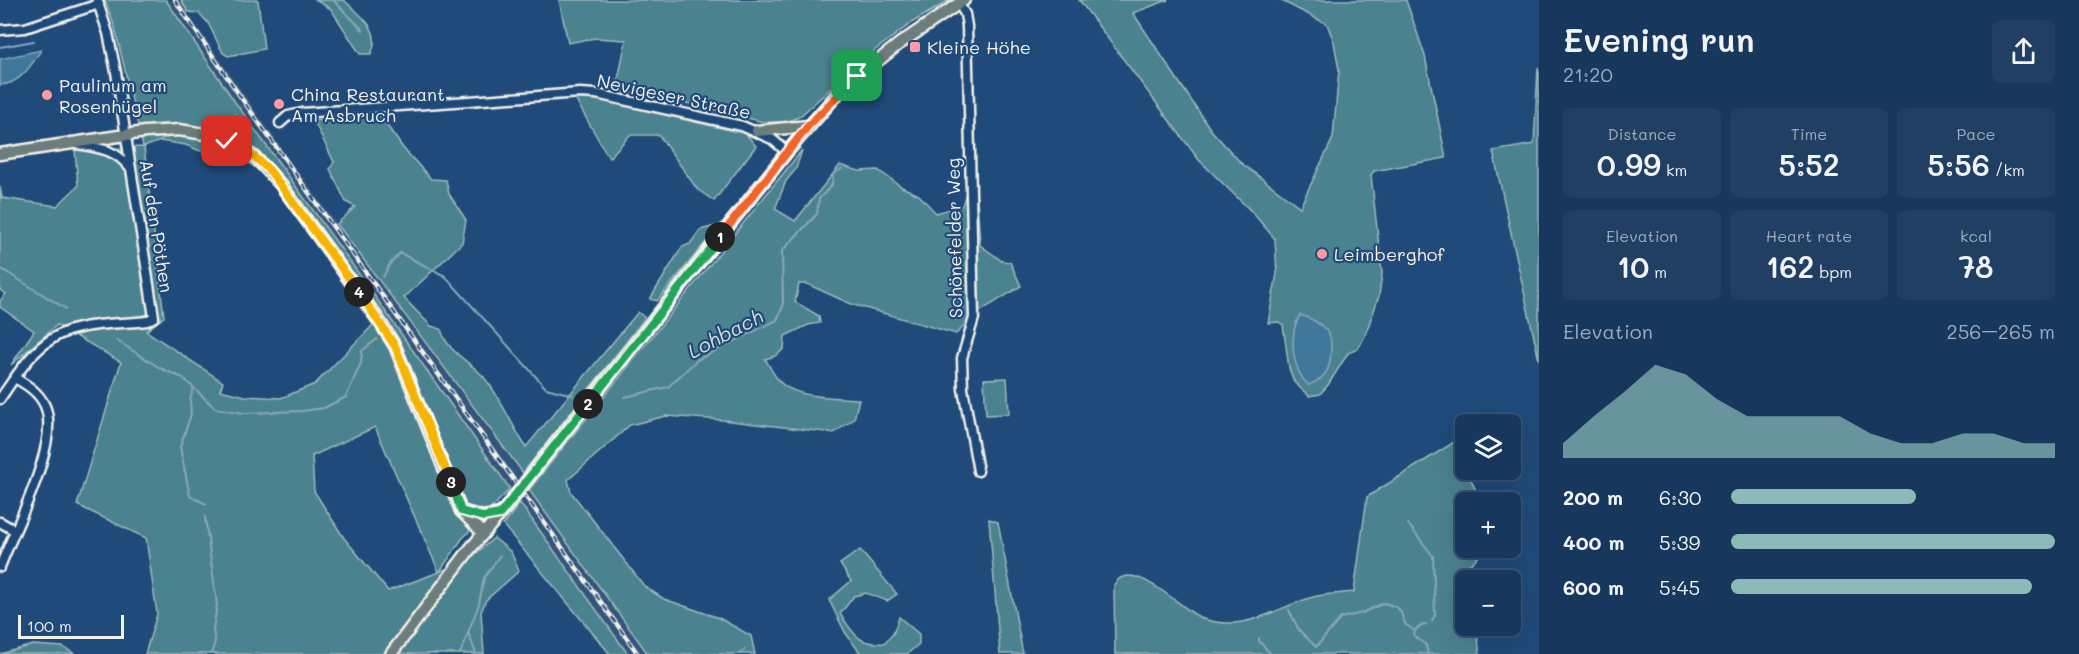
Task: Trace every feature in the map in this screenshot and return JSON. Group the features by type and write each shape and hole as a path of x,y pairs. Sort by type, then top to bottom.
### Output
{"main road":[{"path":"391,654 483,533 509,504 808,126 857,76 961,2"},
{"path":"757,131 808,126"},
{"path":"0,154 162,130 198,131 227,141 255,157 281,184 395,346 461,511 483,533"},
{"path":"461,511 483,517 500,514"}],"street":[{"path":"0,30 25,28 98,2"},
{"name":"Auf den Pöthen","path":"0,399 35,353 48,342 68,331 147,321 154,317 110,43 98,2"},
{"name":"Schönefelder Weg","path":"961,2 967,26 974,318 962,358 963,389 978,471"},
{"name":"Nevigeser Straße","path":"280,123 288,116 302,113 580,93 628,101 757,131 772,139 787,152"},
{"path":"70,143 108,149 123,159 131,170"},
{"path":"0,567 39,471 49,424 44,404 38,395 15,378"},
{"path":"0,522 14,530"}],"shaded area":[{"path":"166,0 179,0 295,167 523,474 510,489 235,102"},
{"path":"41,50 19,78 0,85 0,59"},
{"path":"237,114 244,129 239,135 210,121"},
{"path":"1300,315 1320,325 1328,332 1331,341 1331,355 1327,371 1320,379 1308,385 1295,361 1294,332"},
{"path":"529,490 648,654 628,654 520,503"}],"green space":[{"path":"105,0 166,0 235,102 510,489 462,539 440,571 465,563 494,538 511,552 519,571 486,600 481,612 484,654 145,654 157,614 146,538 77,505 121,362 57,325 11,365 34,331 0,307 0,301 6,294 0,290 0,187 2,198 57,206 78,186 75,150 143,147 115,28","holes":["160,141 186,145 200,151 225,149 242,157 258,170 277,190 373,325 315,384 281,398 245,396 220,390 223,382 146,331 164,317 144,147","375,427 439,572 388,591 344,538 314,491 312,456"]},
{"path":"181,0 258,0 264,49 228,56 223,53 208,23 199,13 188,12"},
{"path":"316,0 344,0 363,18 374,38 371,54 360,54 331,9"},
{"path":"559,0 950,0 913,22 851,68 853,53 850,54 849,72 799,117 785,122 763,122 696,105 616,90 626,40 595,38 568,43"},
{"path":"1079,0 1168,0 1133,13 1211,130 1241,163 1300,207 1333,138 1339,70 1334,42 1327,24 1280,0 1406,0 1425,56 1446,158 1374,171 1371,175 1382,273 1379,296 1358,349 1348,353 1320,394 1309,396 1294,382 1289,368 1283,325 1279,322 1268,323 1277,274 1275,239 1252,212 1199,160"},
{"path":"1538,68 1539,360 1493,151 1534,144"},
{"path":"574,97 596,99 746,134 756,146 714,201 697,189 659,135 630,135 609,158"},
{"path":"378,113 403,148 431,179 446,180 449,194 466,220 462,243 404,298 431,326 441,329 452,349 481,374 526,447 638,312 645,318 523,473 337,224 355,207 346,202 330,169 334,162 314,121"},
{"path":"802,150 796,169 786,181 775,209 795,221 840,165 859,171 878,170 902,187 919,195 936,213 962,206 967,189 977,197 980,245 1002,261 1010,262 1021,286 979,312 956,334 851,304 807,284 799,284 795,302 819,316 820,323 808,325 785,336 784,349 775,356 765,359 776,378 797,392 859,399 854,419 834,433 666,416 630,425 568,480 571,492 645,587 664,599 719,618 751,636 755,654 648,654 529,490"},
{"path":"720,225 657,301 650,299 682,247 690,244 700,230"},
{"path":"1007,378 1009,414 986,415 984,379"},
{"path":"1454,442 1455,480 1471,480 1476,492 1455,492 1455,558 1477,558 1467,567 1467,570 1455,570 1455,636 1477,636 1480,654 1115,654 1114,585 1122,577 1132,576 1145,580 1194,614 1219,623 1247,621 1313,597 1354,592 1367,497"},
{"path":"520,503 628,654 610,654 503,525"},
{"path":"989,519 998,522 1023,654 1000,654"},
{"path":"860,550 897,594 887,601 866,593 854,596 840,614 858,637 875,643 884,643 893,634 899,617 919,634 919,644 907,654 861,654 845,632 829,600 851,581 840,564"},
{"path":"33,645 63,647 75,654 0,654"}],"waterway":[{"path":"333,0 363,30"},
{"path":"0,47 34,41"},
{"name":"Lohbach","path":"625,397 668,387 697,360 777,320 783,306 782,251 817,214 819,199 832,185 833,174 842,169"},
{"name":"Lohbach","path":"383,277 390,264 400,253 445,276 546,388 573,395"},
{"name":"Lohbach","path":"0,268 66,309"},
{"name":"Lohbach","path":"116,340 160,368 183,378 215,408 244,413 324,408 346,397 361,363 362,351 377,339"},
{"path":"193,388 190,401 191,414 180,447 190,496 206,504"},
{"path":"205,517 217,605 213,629 215,642 211,654"},
{"path":"1408,524 1433,556 1435,615 1432,621"},
{"path":"460,654 479,604 484,578 500,555"},
{"path":"1289,610 1299,630 1316,647 1341,618 1362,613 1384,603 1399,610 1405,624 1415,631"},
{"path":"1415,631 1426,624"},
{"path":"1415,631 1414,636 1426,645 1428,654"},
{"path":"468,632 476,654"},
{"path":"1259,638 1271,654"},
{"path":"739,654 745,649"}],"railway":[{"path":"175,0 242,99 638,654"}],"place":[{"name":"Kleine Höhe","path":"915,47"},
{"name":"Paulinum am Rosenhügel","path":"47,95"},
{"name":"China Restaurant Am Asbruch","path":"279,104"},
{"name":"Leimberghof","path":"1322,254"}],"route":[{"path":"227,141 255,157 270,171 378,319 405,367 461,511 487,517 500,514 509,504 808,126 857,76"}]}
